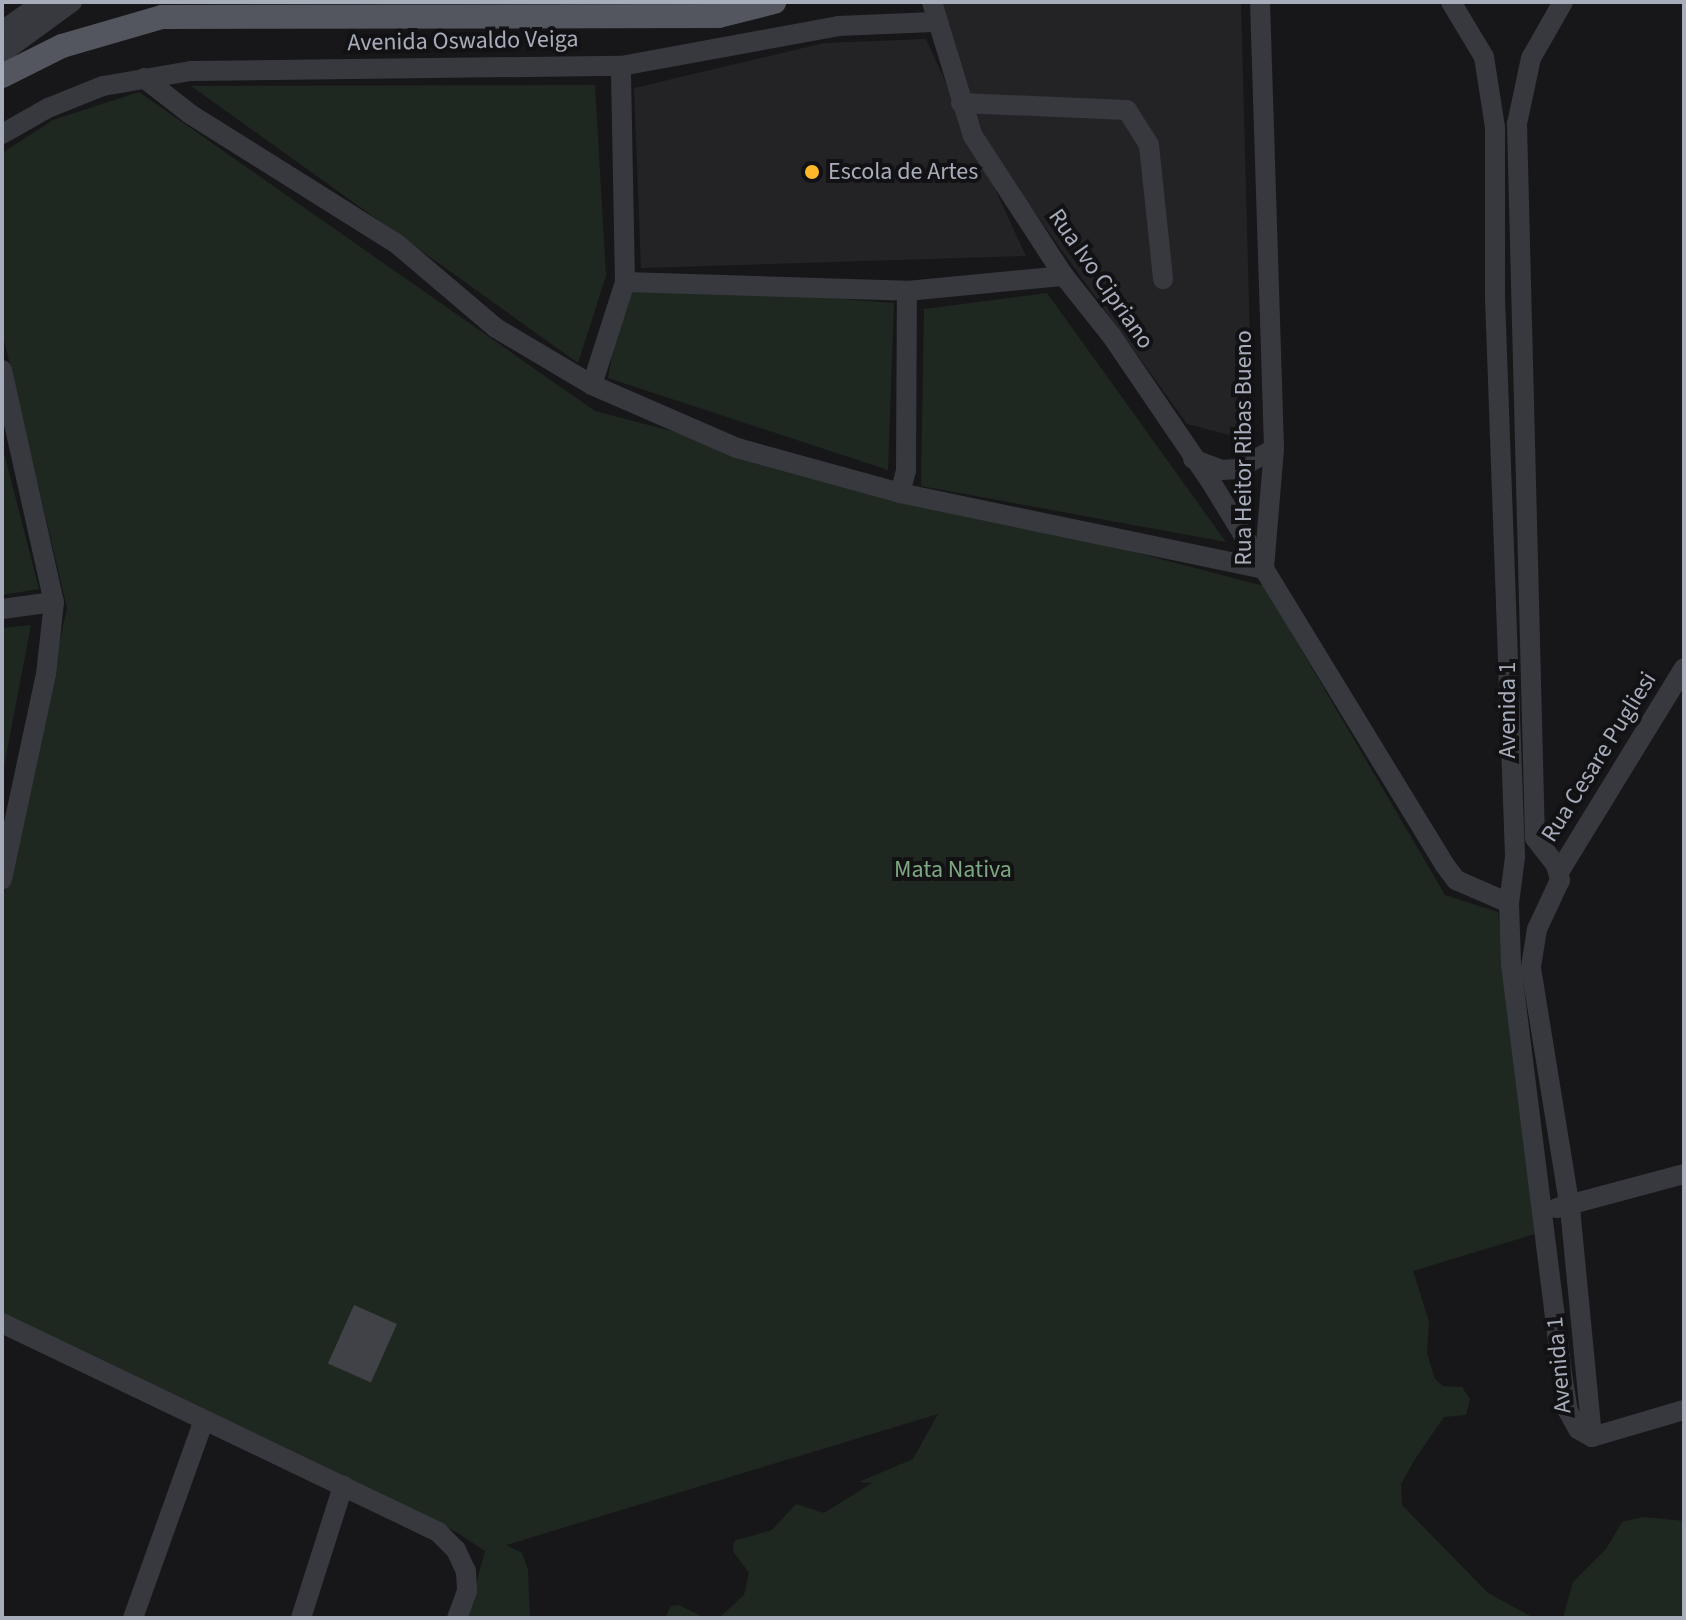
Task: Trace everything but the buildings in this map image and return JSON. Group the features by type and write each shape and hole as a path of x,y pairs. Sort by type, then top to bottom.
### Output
{"main road":[{"path":"2,76 62,46 162,17 704,16 739,13 774,2"}],"street":[{"path":"2,31 43,2"},
{"path":"2,53 72,2"},
{"name":"Rua Heitor Ribas Bueno","path":"1260,2 1274,449 1264,569 1456,880 1509,903"},
{"name":"Avenida 1","path":"1451,2 1484,57 1495,127 1495,297 1515,870 1509,903 1511,964 1568,1411 1578,1429 1592,1437"},
{"name":"Avenida 1","path":"1563,2 1531,58 1517,124 1535,838 1555,865 1559,889 1537,929 1531,968 1570,1208 1592,1437"},
{"name":"Avenida Oswaldo Veiga","path":"2,134 75,96 144,78 191,71 621,66 838,26 933,12"},
{"name":"Rua Ivo Cipriano","path":"933,12 973,136 1064,276 1111,335 1264,569"},
{"path":"592,385 625,282 621,66"},
{"path":"144,78 203,123 397,244 496,328 592,385 737,448 900,493 1264,569"},
{"path":"961,103 1127,110 1149,145 1163,279"},
{"path":"625,282 907,291 1064,276"},
{"path":"900,493 906,471 907,291"},
{"path":"2,370 54,602 46,674 2,879"},
{"path":"1193,459 1222,470 1237,469 1274,449"},
{"path":"2,609 54,602"},
{"name":"Rua Cesare Pugliesi","path":"1555,865 1684,668"},
{"path":"1515,870 1535,857 1555,865"},
{"path":"1542,1208 1570,1208 1684,1174"},
{"path":"2,1323 438,1532 463,1561 467,1591 457,1618"},
{"path":"1592,1437 1684,1410"},
{"path":"133,1618 204,1420"},
{"path":"301,1618 343,1486"}],"shaded area":[{"path":"940,2 1241,2 1252,415 1229,435 1187,424 988,148"},
{"name":"Escola de Artes","path":"926,39 1026,256 641,268 634,88 824,43"}],"green space":[{"path":"595,85 606,276 578,363 191,86"},
{"name":"Mata Nativa","path":"139,92 595,411 1264,586 1445,895 1498,912 1535,1234 1413,1271 1429,1321 1427,1353 1435,1379 1443,1386 1462,1387 1470,1399 1466,1415 1444,1417 1415,1459 1401,1484 1402,1505 1488,1593 1534,1618 719,1618 744,1595 749,1573 733,1551 734,1541 772,1530 796,1504 824,1513 872,1483 859,1482 913,1459 938,1414 506,1545 522,1553 528,1570 530,1618 467,1618 485,1551 456,1532 2,1315 2,902 67,608 2,331 2,153 53,120"},
{"path":"625,282 894,303 888,470 608,378"},
{"path":"1047,293 1226,542 921,486 924,309"},
{"path":"2,445 39,589 2,595"},
{"path":"31,625 2,777 2,628"},
{"path":"1643,1517 1684,1521 1684,1618 1563,1618 1573,1582 1606,1549 1622,1522"},
{"path":"679,1605 709,1618 665,1618 671,1606"}],"place":[{"name":"Escola de Artes","path":"812,172"}]}
